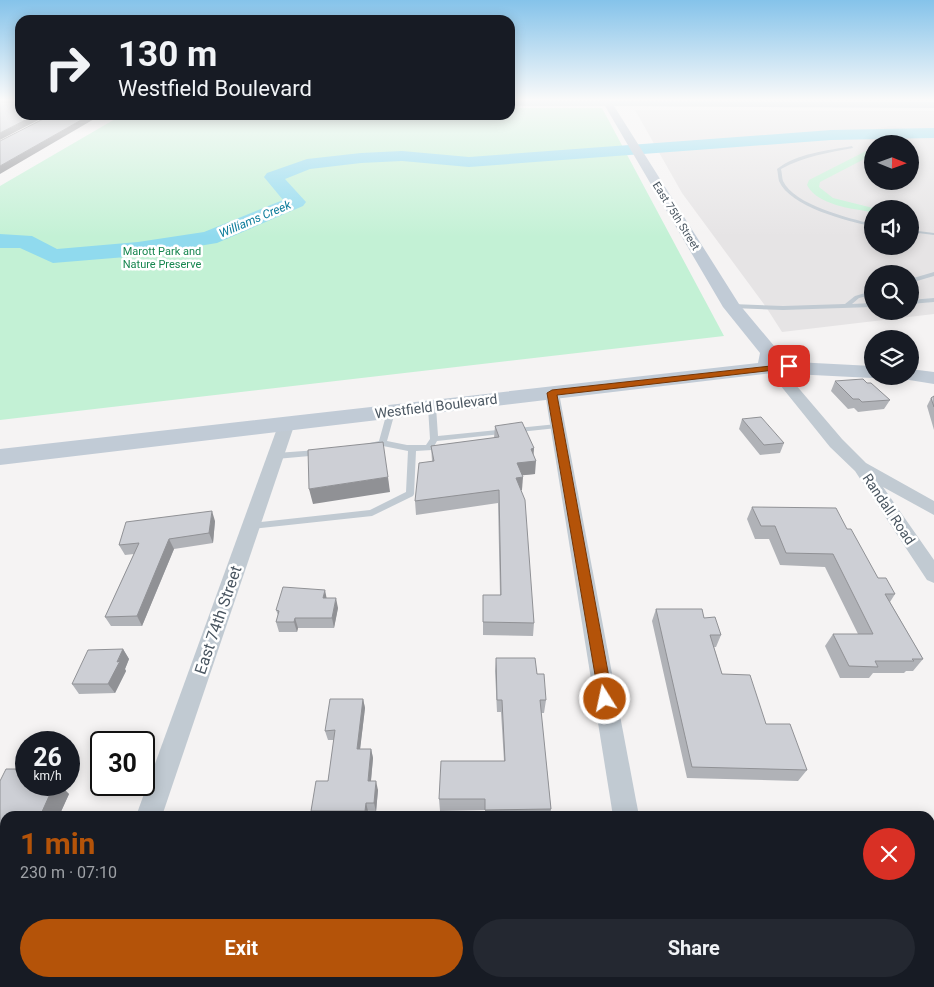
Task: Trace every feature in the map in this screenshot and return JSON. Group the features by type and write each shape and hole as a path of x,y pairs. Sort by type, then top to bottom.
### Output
{"street":[{"name":"East 75th Street","path":"632,145 732,307 735,326 750,355 770,364 836,443 860,468 934,509"},
{"name":"Westfield Boulevard","path":"0,457 552,393 770,364 864,371"},
{"path":"919,376 934,378"},
{"path":"552,393 625,811"},
{"name":"East 74th Street","path":"151,811 287,423"},
{"name":"Randall Road","path":"860,468 934,575"}],"lane":[{"path":"852,147 791,162 779,170 778,177 782,187 802,202 828,212 864,222"},
{"path":"919,232 934,234"},
{"path":"919,278 934,274"},
{"path":"846,306 857,297 864,295"},
{"path":"919,301 934,300"},
{"path":"732,307 864,305"},
{"path":"365,446 383,443 412,448 429,448 434,440 432,407"},
{"path":"383,443 391,412"},
{"path":"434,440 557,426"},
{"path":"251,526 372,513 390,505 410,494 412,448"},
{"path":"276,456 328,452"}],"shaded area":[{"path":"655,145 864,145 864,190 919,190 919,145 934,145 934,314 919,316 919,265 864,265 864,320 883,320 782,332 766,307 682,193"}],"green space":[{"name":"Marott Park and Nature Preserve","path":"70,145 622,145 724,336 0,420 0,186"},
{"path":"864,152 864,159 820,182 819,187 833,198 864,206 864,210 827,202 812,192 807,185 809,180"}],"building":[{"path":"0,145 37,145 0,166"},
{"path":"863,379 864,385 873,385 890,400 862,402 859,399 853,399 835,381"},
{"path":"934,396 934,407 931,398"},
{"path":"761,417 784,443 764,445 742,419"},
{"path":"522,422 534,448 531,449 536,461 517,463 523,477 516,478 525,500 534,623 483,622 483,595 501,595 499,490 415,501 419,463 434,461 431,446 499,437 495,426"},
{"path":"383,442 388,477 309,489 308,450"},
{"path":"752,507 836,508 847,529 851,529 878,578 886,578 895,594 885,594 923,659 912,659 914,661 875,661 878,667 849,666 833,634 873,634 833,554 786,553 775,526 761,526"},
{"path":"212,511 209,533 169,539 137,616 105,617 139,543 119,545 126,522"},
{"path":"283,587 325,590 323,598 336,598 332,618 295,618 294,622 276,622 279,611 276,610"},
{"path":"656,609 702,609 704,618 715,617 721,635 710,635 722,674 750,675 766,724 790,724 807,770 692,767"},
{"path":"123,649 117,662 120,661 108,684 72,684 88,650"},
{"path":"496,658 535,658 537,674 544,674 546,700 540,700 551,809 485,810 485,799 439,799 441,761 505,761 502,700 497,700"},
{"path":"330,699 363,699 357,749 371,749 368,781 376,781 374,803 366,803 365,811 311,811 316,781 328,781 335,730 325,731"},
{"path":"6,769 15,769 15,796 49,796 42,811 0,811 0,781"}],"waterway":[{"name":"Williams Creek","path":"0,241 24,241 53,256 138,249 209,238 296,202 273,177 307,164 402,156 469,162 696,145"}],"route":[{"path":"605,699 552,393 789,366"}]}
